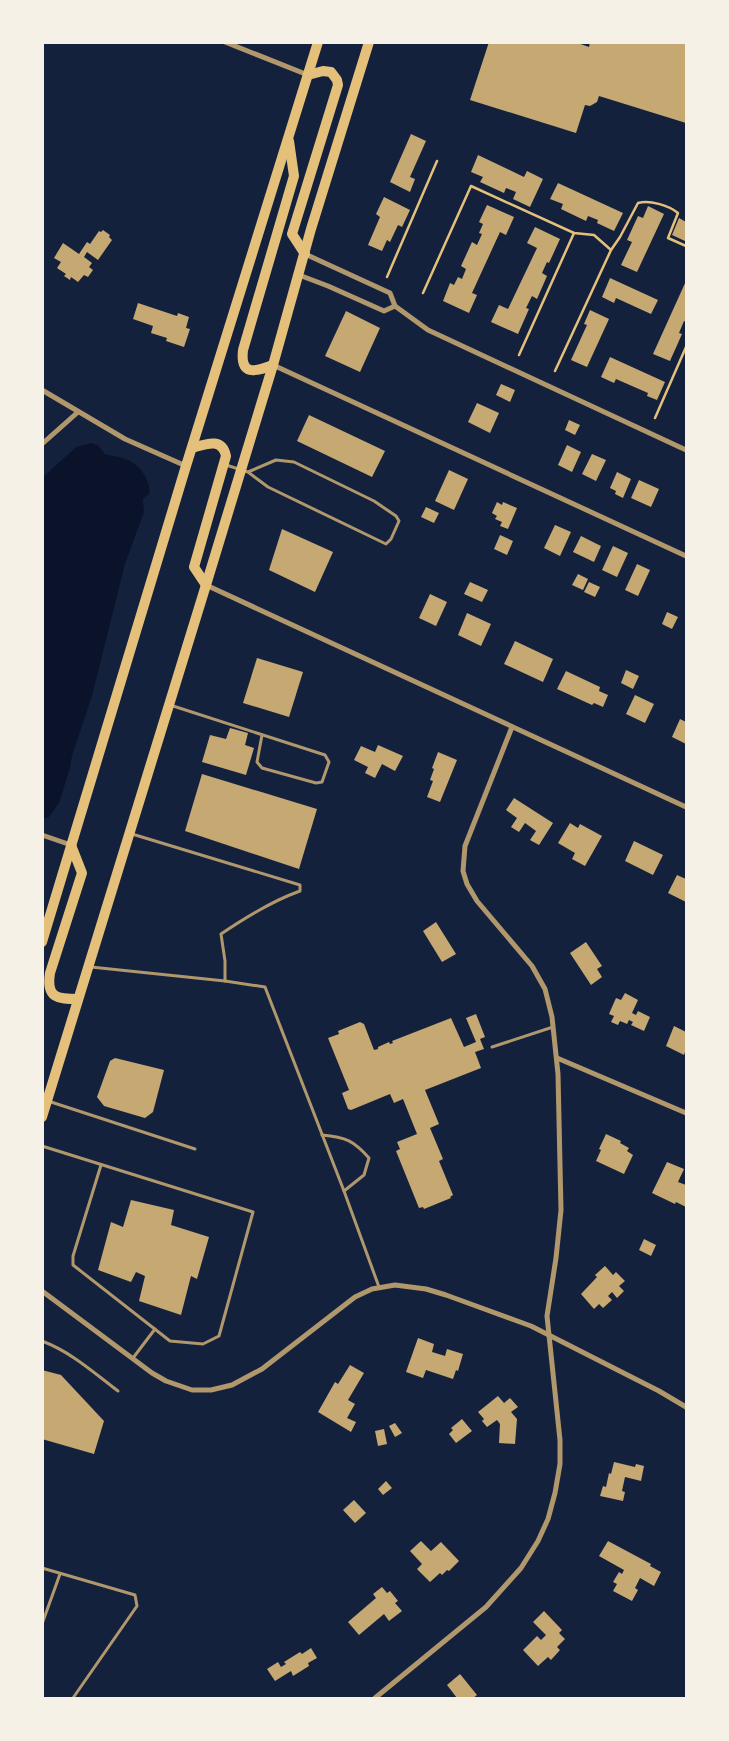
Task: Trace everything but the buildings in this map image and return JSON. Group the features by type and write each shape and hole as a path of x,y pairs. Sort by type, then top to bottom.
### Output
{"main road":[{"path":"42,942 186,466 318,42"},
{"path":"42,1117 45,1100 206,585 245,471 273,364 369,42"},
{"path":"305,254 292,234 338,85 338,80 331,72 323,71 308,75"},
{"path":"273,364 259,371 250,371 242,361 246,341 294,176 288,138"},
{"path":"192,448 214,443 225,449 226,456 194,567 206,585"},
{"path":"71,845 82,873 50,973 49,982 51,992 56,997 78,999"}],"street":[{"path":"225,42 308,75"},
{"path":"305,254 390,293 395,306 428,330 686,450"},
{"path":"299,275 384,312 395,306"},
{"path":"273,364 686,556"},
{"path":"42,390 124,439 186,466"},
{"path":"42,444 78,412"},
{"path":"206,585 686,808"},
{"path":"375,1698 486,1607 521,1568 541,1536 555,1493 560,1464 560,1440 548,1309 561,1210 557,1058 554,1026 548,998 537,973 527,958 477,901 467,884 463,871 463,854 468,838 512,727"},
{"path":"42,835 71,845"},
{"path":"557,1058 686,1113"},
{"path":"42,1291 166,1381 180,1387 204,1391 218,1389 242,1380 262,1369 348,1302 364,1292 378,1287 394,1285 426,1289 531,1326 686,1407"}],"lane":[{"path":"224,464 245,471 268,487 386,544 391,539 399,521 396,516 374,501 294,462 276,460 245,471"},
{"path":"169,704 262,734 325,755 329,762 322,782 316,783 262,768 257,762 262,734"},
{"path":"129,834 300,885 300,891 285,896 250,915 221,934 225,961 225,981"},
{"path":"88,966 265,987 344,1191 378,1287"},
{"path":"492,1047 554,1026"},
{"path":"45,1100 195,1149"},
{"path":"322,1135 338,1137 357,1144 368,1158 364,1175 344,1191"},
{"path":"42,1146 253,1212 219,1336 203,1344 170,1341 73,1265 73,1256 101,1165"},
{"path":"133,1358 155,1329"},
{"path":"42,1340 74,1356 118,1391"},
{"path":"42,1568 136,1595 137,1606 73,1698"},
{"path":"42,1624 60,1574"}],"path":[{"path":"387,276 437,161"},
{"path":"423,293 471,186 574,233 594,236 610,250"},
{"path":"555,371 610,250 620,237 638,203 647,201 678,213 668,238 686,246"},
{"path":"519,355 574,233"},
{"path":"655,418 686,347"}],"water":[{"path":"91,443 98,445 105,454 123,458 135,464 146,477 150,493 143,499 144,512 125,564 92,696 59,803 49,817 43,819 43,477 76,447"}]}
